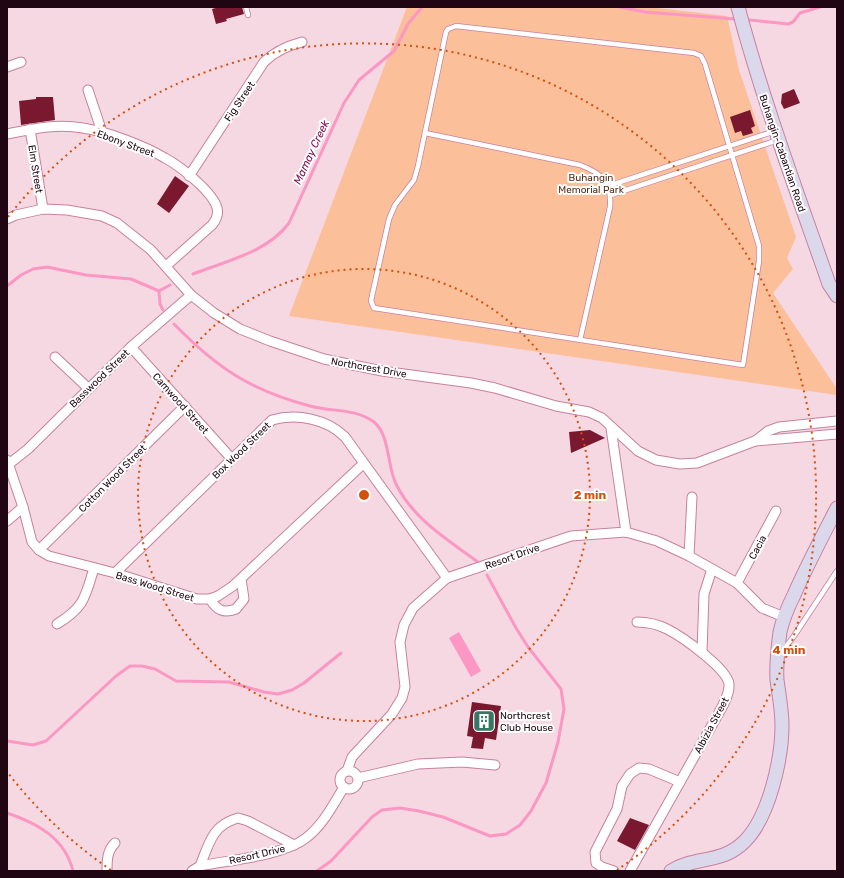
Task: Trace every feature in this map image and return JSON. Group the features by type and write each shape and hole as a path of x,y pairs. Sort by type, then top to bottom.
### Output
{"street":[{"name":"Buhangin-Cabantian Road","path":"738,7 754,69 776,136 829,284 837,296"},
{"name":"Fig Street","path":"189,176 264,62 280,49 302,42"},
{"path":"7,67 21,62"},
{"path":"88,90 102,132"},
{"name":"Ebony Street","path":"7,134 30,129 56,126 82,128 102,132 166,158 189,176 214,202 218,209 218,217 212,225 166,266"},
{"name":"Elm Street","path":"30,129 43,209"},
{"name":"Northcrest Drive","path":"7,220 16,215 43,209 67,210 102,216 117,223 151,250 191,295 214,313 240,329 324,360 382,371 471,383 496,388 556,406 589,412 602,418 611,428 638,451 656,460 680,464 697,463 754,441 768,431 779,427 822,424 837,421"},
{"name":"Basswood Street","path":"8,462 28,449 131,347 191,295"},
{"name":"Camwood Street","path":"131,347 231,458"},
{"path":"55,357 88,388"},
{"name":"Cotton Wood Street","path":"38,550 184,406"},
{"name":"Box Wood Street","path":"115,573 231,458 272,420 283,417 326,423 335,428 345,437 363,464 447,578"},
{"path":"822,424 823,435"},
{"path":"611,428 626,532"},
{"name":"Northcrest Drive","path":"754,441 837,434"},
{"path":"8,462 23,508 27,530 32,542 38,550"},
{"path":"241,579 244,599 236,609 225,612 219,610 210,599 225,592 241,579 363,464"},
{"path":"689,556 692,497"},
{"path":"7,521 23,508"},
{"path":"671,871 682,865 716,858 734,850 745,842 758,827 771,791 782,726 777,680 778,657 784,617 801,577 837,508"},
{"name":"Cacia","path":"737,582 776,511"},
{"name":"Resort Drive","path":"347,771 352,757 392,714 402,698 405,687 400,642 404,625 413,608 447,578 571,536 626,532 657,541 689,556 737,582 762,608 784,617"},
{"name":"Bass Wood Street","path":"38,550 62,561 115,573 193,598 210,599"},
{"path":"57,624 70,616 80,606 94,568"},
{"path":"702,652 704,594 712,569"},
{"name":"Albizia Street","path":"630,871 716,718 728,690 728,681 702,652 666,629 647,622 637,622"},
{"path":"358,778 418,764 462,762 496,764"},
{"path":"614,871 602,867 596,863 595,852 617,809 625,779 639,768 658,771 680,782"},
{"path":"347,771 354,772 358,778 354,787 349,789 344,787 340,780 342,774 347,771"},
{"name":"Resort Drive","path":"192,871 200,866 275,851 294,845 306,838 322,821 344,787"},
{"path":"200,866 214,833 221,825 238,818 248,821 294,845"},
{"path":"107,871 110,848 115,843"}],"lane":[{"path":"246,7 248,15"},
{"path":"460,26 698,54 705,64 756,234 759,254 743,365 374,308 371,301 389,219 395,205 414,180 424,133 446,32 451,27 460,26"},
{"path":"424,133 580,165 598,173 608,186 611,195 608,218 580,340"},
{"path":"608,186 729,146 776,136"},
{"path":"611,195 732,155 776,136"},
{"path":"687,160 690,169"},
{"path":"650,172 653,181"},
{"path":"778,657 794,636 837,571"}],"green space":[{"name":"Buhangin Memorial Park","path":"407,7 649,7 727,16 739,70 796,237 787,258 793,269 773,293 837,389 837,395 289,316"}],"shaded area":[{"path":"459,632 481,671 471,677 449,638"}],"building":[{"path":"219,7 242,7 244,14 226,19 227,21 216,24 212,9"},
{"path":"794,89 800,103 784,109 781,103 782,94"},
{"path":"36,97 53,97 55,120 21,125 19,101 36,99"},
{"path":"750,110 755,126 751,128 753,133 743,136 741,131 735,133 730,117"},
{"path":"175,176 189,186 169,213 157,204"},
{"path":"590,430 605,438 571,453 569,432"},
{"name":"Northcrest Club House","path":"472,702 501,706 496,740 485,738 483,749 471,748 473,737 467,736"},
{"path":"630,818 649,825 635,850 617,841"}],"waterway":[{"name":"Mamay Creek","path":"193,274 232,260 258,248 280,233 289,223 344,103 359,80 394,51 408,24 422,7"},
{"name":"Mamay Creek","path":"619,7 645,12 735,19"},
{"name":"Mamay Creek","path":"750,20 788,24 793,22 800,13 820,7"},
{"path":"7,286 21,275 33,269 47,267 86,275 131,279 159,291"},
{"name":"Mamay Creek","path":"159,291 170,285"},
{"path":"159,291 160,304 163,310"},
{"path":"174,324 190,340 220,365 252,385 289,400 318,408 359,414 374,422 383,435 393,477 403,496 412,508 432,528 478,562"},
{"path":"317,871 331,861 372,817 382,810 400,808 419,811 443,817 490,836 506,834 520,825 531,811 546,783 558,742 564,709 561,689 528,647 487,575"},
{"path":"7,741 33,745 46,741 116,676 130,666 142,666 155,669 176,681 229,682 264,692 278,694 292,690 304,683 341,653"},
{"path":"7,813 29,822 48,833 64,849 73,871"}],"place":[{"name":"Northcrest Club House","path":"484,721"}]}
